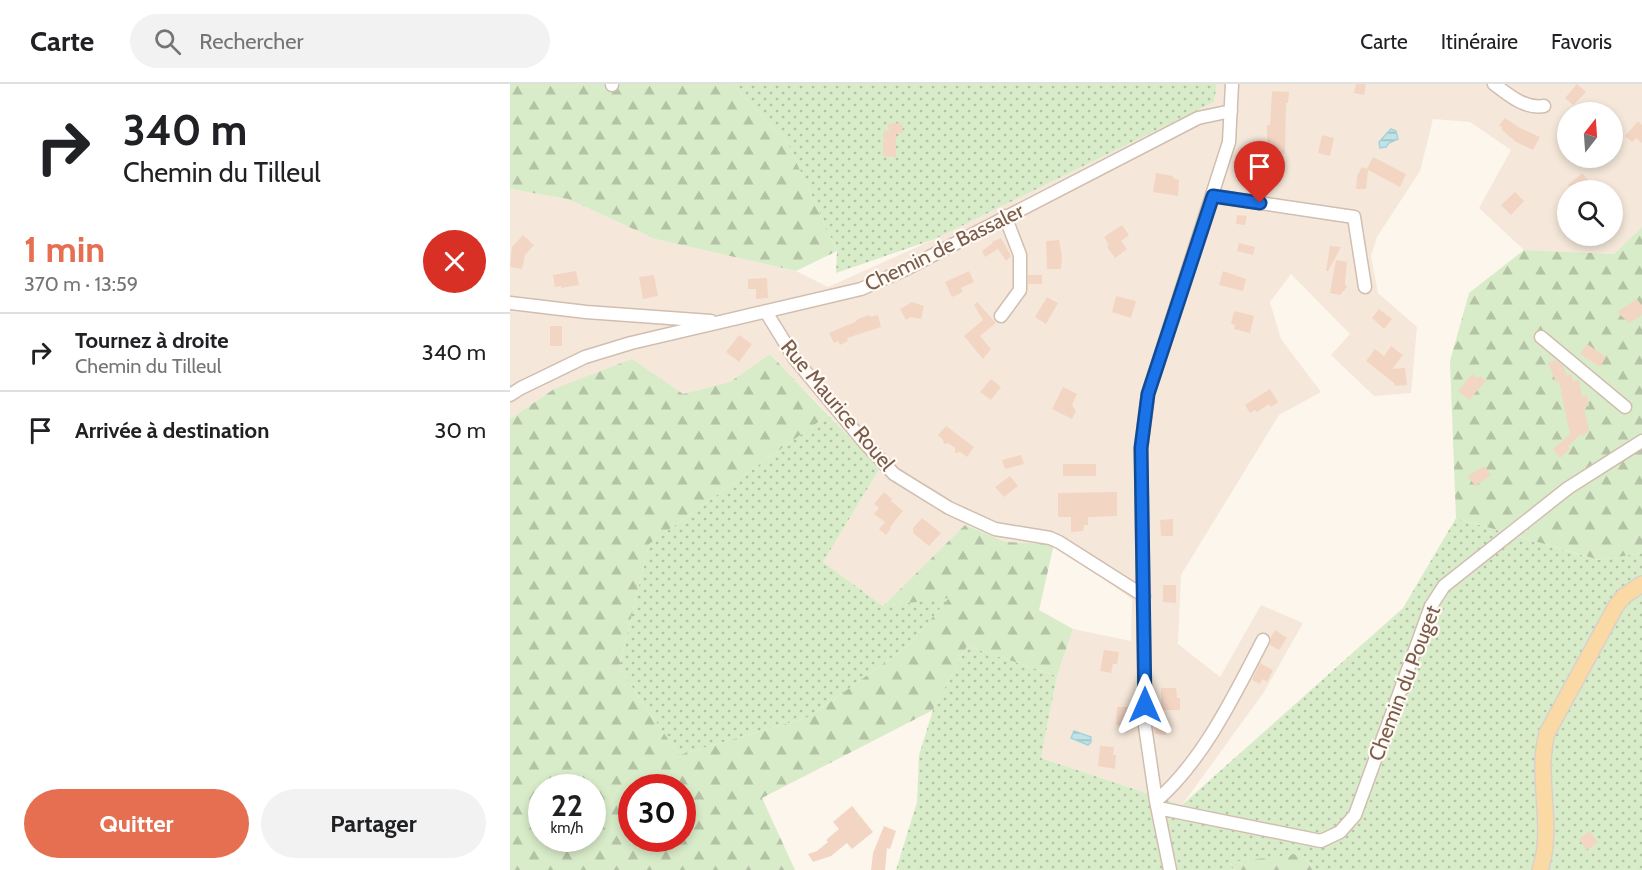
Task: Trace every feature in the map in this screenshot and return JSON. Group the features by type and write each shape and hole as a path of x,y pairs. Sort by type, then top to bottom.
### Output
{"main road":[{"path":"1540,870 1546,843 1542,756 1546,733 1616,606 1624,596 1642,584"}],"street":[{"path":"1170,870 1145,726 1141,448 1148,394 1229,142 1232,84"},
{"path":"1494,84 1525,105 1544,106"},
{"name":"Chemin de Bassaler","path":"510,396 520,388 585,357 631,343 861,289 904,270 1198,118 1231,111"},
{"path":"1213,196 1354,218 1365,287"},
{"path":"1001,316 1020,290 1020,255 1005,216"},
{"path":"513,303 586,312 724,322"},
{"name":"Rue Maurice Rouel","path":"766,312 795,359 864,442 894,474 949,508 995,529 1050,538 1059,542 1144,596"},
{"path":"1541,337 1625,407"},
{"name":"Chemin du Pouget","path":"1157,805 1321,841 1340,832 1355,815 1431,606 1444,586 1568,488 1642,441"},
{"path":"1157,805 1192,761 1231,703 1263,640"}],"shaded area":[{"path":"1217,84 1642,84 1642,227 1623,245 1623,180 1557,180 1557,246 1622,246 1614,254 1524,250 1479,208 1511,150 1470,122 1433,119 1420,171 1377,237 1371,256 1378,293 1417,327 1411,393 1374,396 1331,355 1350,334 1291,274 1270,302 1281,339 1321,392 1279,415 1181,575 1178,644 1220,677 1261,605 1303,623 1264,692 1182,805 1041,758 1057,676 1073,629 1131,641 1132,599 1054,544 1006,542 965,525 883,606 823,562 880,468 770,354 730,383 683,394 554,389 510,419 510,189 568,199 655,239 796,271 828,287 935,239 1214,102"}],"green space":[{"path":"510,84 732,84 788,144 837,251 796,271 655,239 568,199 510,189"},
{"path":"732,84 1217,84 1214,102 935,239 836,273 837,251 788,144"},
{"path":"1642,227 1642,553 1599,560 1456,518 1450,361 1469,293 1524,250 1614,254"},
{"path":"770,354 828,415 649,544 619,668 679,755 809,717 908,646 949,598 883,606 965,525 1006,542 1054,544 1039,610 1073,629 1057,676 967,646 933,710 762,798 795,870 510,870 510,419 554,389 632,359 683,394 730,382"},
{"path":"828,415 880,468 823,562 883,606 950,597 908,646 809,717 679,755 619,668 649,544"},
{"path":"1456,518 1598,560 1642,553 1642,870 1316,870 1301,854 1230,863 1235,870 896,870 917,802 919,755 933,710 967,646 1057,676 1041,758 1182,805 1403,608"},
{"path":"1301,854 1316,870 1235,870 1230,862"}],"water":[{"path":"1391,129 1396,131 1398,139 1380,148 1379,142"},
{"path":"1074,731 1091,737 1091,742 1088,745 1071,738"}],"building":[{"path":"1356,84 1366,84 1364,95 1354,93"},
{"path":"1577,84 1586,92 1576,102 1570,102 1565,98"},
{"path":"1272,91 1289,92 1288,103 1286,103 1285,154 1267,154 1267,125 1270,125"},
{"path":"1505,118 1540,137 1533,150 1516,142 1501,129 1503,128 1499,125"},
{"path":"1638,121 1642,125 1642,143 1636,138 1632,142 1625,136"},
{"path":"902,123 903,133 896,134 896,157 883,156 884,130 889,132 888,124"},
{"path":"1322,135 1334,138 1330,156 1318,153"},
{"path":"1373,157 1406,174 1400,187 1368,170 1366,189 1356,189 1357,176 1362,167 1367,169"},
{"path":"1156,173 1173,176 1179,180 1178,196 1153,192"},
{"path":"1582,173 1589,180 1574,180"},
{"path":"1515,192 1524,201 1511,215 1501,205"},
{"path":"1237,215 1247,216 1245,225 1236,224"},
{"path":"1122,225 1129,235 1121,241 1127,249 1115,258 1107,247 1109,245 1104,237"},
{"path":"523,235 534,245 525,255 522,269 510,267 512,247"},
{"path":"1001,238 1011,256 1006,261 998,249 985,257 982,251"},
{"path":"1059,240 1062,256 1061,269 1047,269 1046,241"},
{"path":"1239,243 1255,247 1253,255 1237,251"},
{"path":"1330,246 1341,247 1326,271"},
{"path":"1336,260 1347,262 1345,284 1347,287 1340,295 1330,293"},
{"path":"576,271 579,285 555,287 553,275"},
{"path":"969,271 974,282 961,288 963,292 952,297 945,282"},
{"path":"1223,271 1246,279 1243,291 1219,285"},
{"path":"654,275 658,296 643,299 639,277"},
{"path":"1028,275 1042,275 1042,284 1028,284"},
{"path":"767,278 768,298 756,299 756,289 748,289 748,279"},
{"path":"1116,296 1136,301 1131,318 1112,312"},
{"path":"1047,297 1058,303 1046,324 1035,317"},
{"path":"1637,299 1642,306 1642,315 1629,323 1617,312"},
{"path":"912,302 924,306 921,319 910,317 906,320 900,309"},
{"path":"977,302 996,323 980,336 991,349 983,359 964,336 983,320 974,305"},
{"path":"1379,309 1392,319 1384,329 1372,318"},
{"path":"1234,311 1254,316 1250,333 1234,329 1235,325 1231,324"},
{"path":"869,315 870,317 878,315 881,327 847,338 848,341 840,345 838,341 834,343 829,333"},
{"path":"550,326 562,326 562,346 550,346"},
{"path":"739,335 752,344 739,362 726,352"},
{"path":"1587,344 1606,357 1600,367 1580,354"},
{"path":"1391,346 1403,355 1392,369 1405,368 1407,385 1395,386 1366,361 1375,349 1384,356"},
{"path":"1556,360 1563,366 1567,376 1571,374 1573,381 1579,380 1582,396 1587,395 1589,406 1584,407 1589,431 1583,436 1581,434 1568,446 1570,449 1560,458 1553,449 1570,434 1559,381 1556,382 1548,363"},
{"path":"1472,374 1486,381 1469,400 1458,391"},
{"path":"991,379 1001,387 991,400 980,392"},
{"path":"1063,387 1077,394 1072,405 1076,411 1072,419 1052,409"},
{"path":"1270,389 1278,402 1271,407 1269,404 1257,412 1255,410 1250,413 1245,405"},
{"path":"946,426 974,447 967,457 960,452 955,453 955,448 948,443 944,444 938,435"},
{"path":"1021,455 1024,464 1005,469 1002,460"},
{"path":"1063,464 1096,464 1096,476 1063,476"},
{"path":"1484,466 1491,475 1475,486 1468,476"},
{"path":"1010,476 1018,486 1004,497 995,487"},
{"path":"884,492 903,511 886,535 879,529 885,522 874,514 879,508 874,504"},
{"path":"1117,492 1117,516 1088,517 1088,525 1084,525 1083,531 1071,532 1071,517 1058,517 1058,493"},
{"path":"922,518 941,533 929,546 913,533 913,528"},
{"path":"1173,519 1173,536 1161,536 1160,520"},
{"path":"1163,585 1176,585 1176,603 1163,602"},
{"path":"1275,630 1287,638 1279,650 1270,645"},
{"path":"1104,650 1119,652 1117,664 1113,664 1111,673 1100,671"},
{"path":"1260,663 1273,670 1267,682 1262,679 1260,684 1252,680"},
{"path":"1161,688 1176,688 1177,698 1180,698 1180,710 1161,710"},
{"path":"1117,707 1131,707 1130,726 1116,725"},
{"path":"1153,723 1167,724 1166,735 1155,734"},
{"path":"1100,746 1114,747 1115,769 1098,766"},
{"path":"852,806 873,832 852,849 847,843 831,856 813,862 808,854 817,851 828,842 826,840 839,829 833,822"},
{"path":"884,826 896,831 890,849 887,848 885,870 871,870 873,853"},
{"path":"1590,831 1598,843 1586,850 1579,839"}],"route":[{"path":"1145,705 1141,448 1148,394 1213,196 1260,203"}]}
